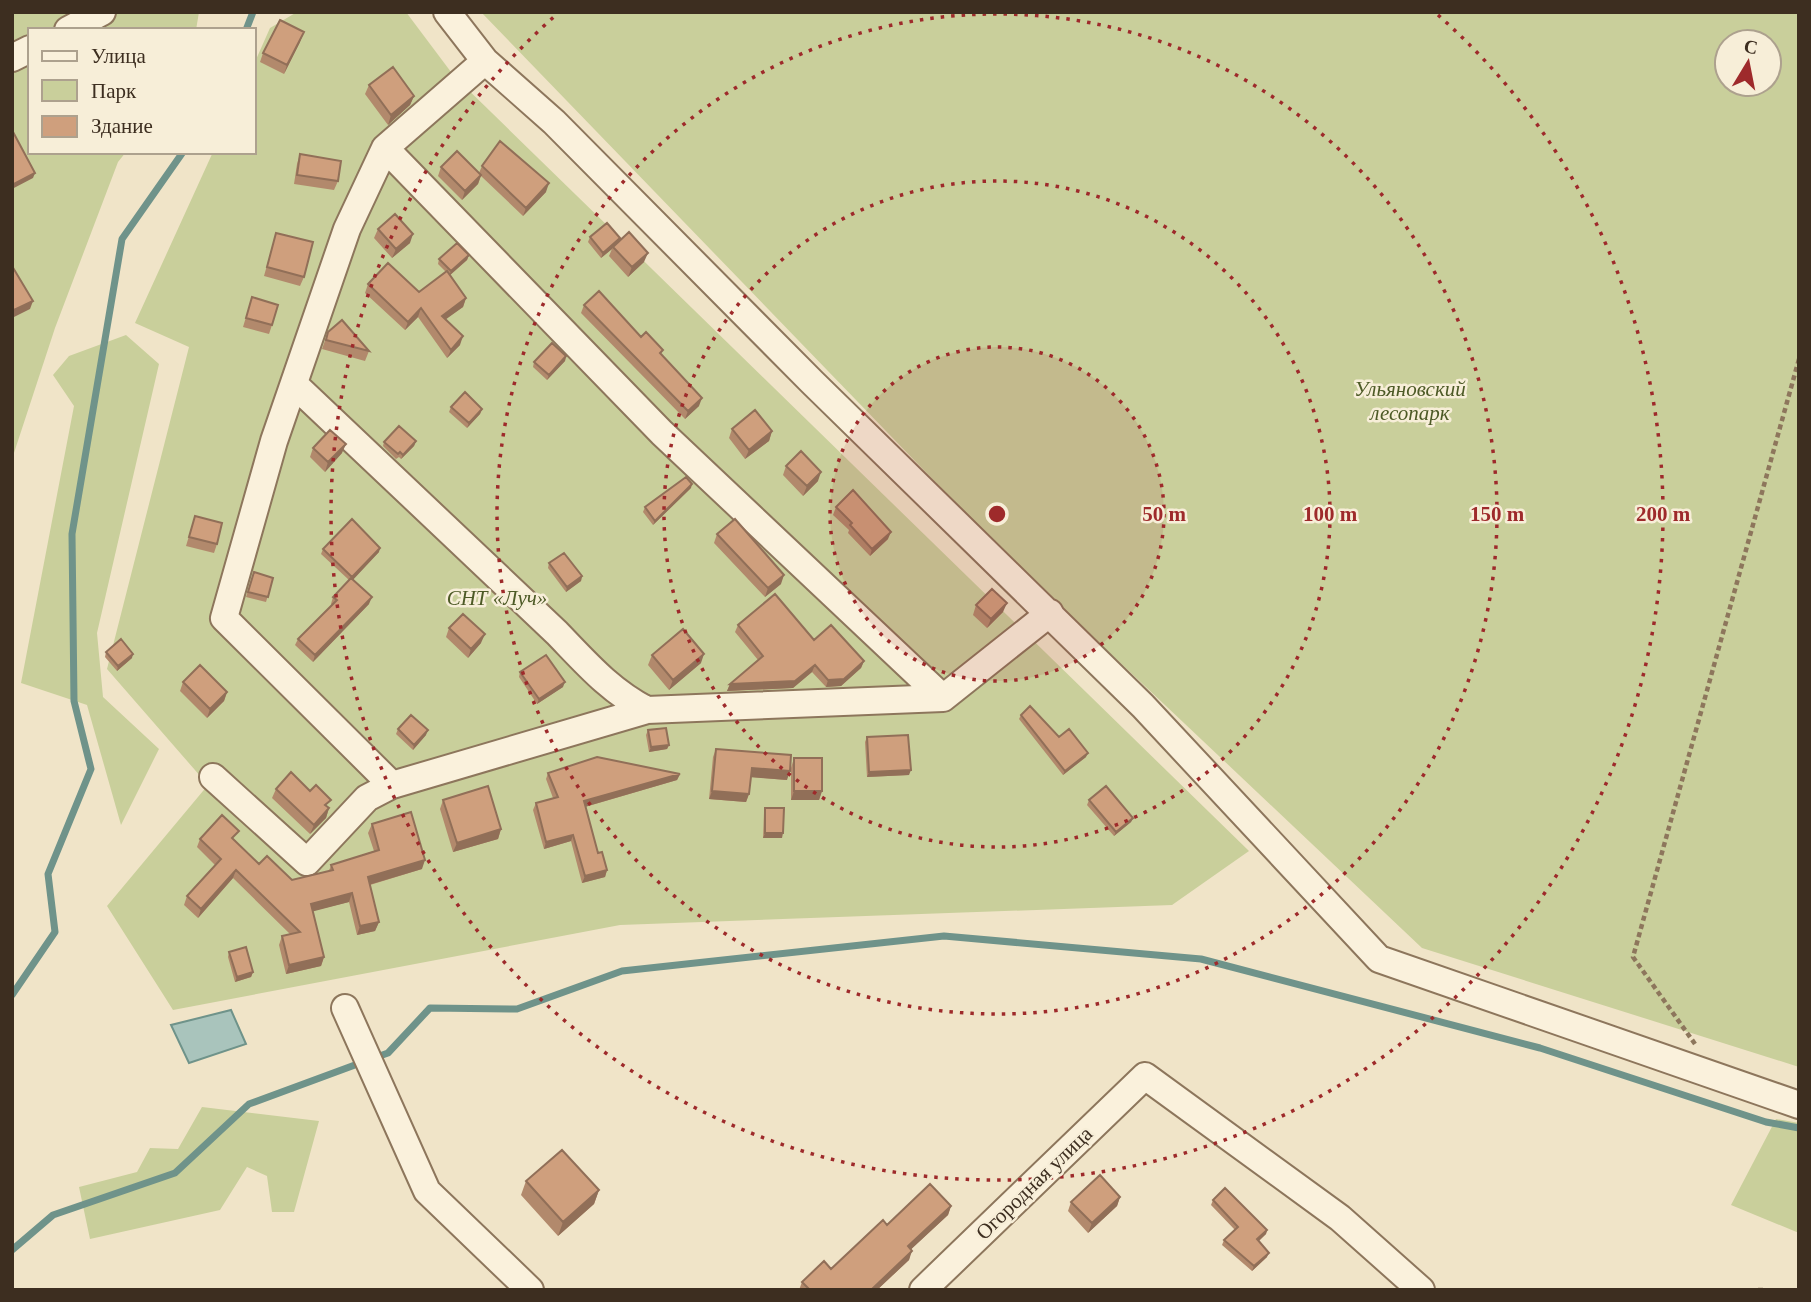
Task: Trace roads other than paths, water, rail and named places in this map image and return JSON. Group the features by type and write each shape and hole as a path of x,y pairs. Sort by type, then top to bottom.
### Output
{"street":[{"path":"72,28 102,12"},
{"path":"447,12 485,61 554,122 812,383 1143,706 1379,959 1799,1105"},
{"path":"12,58 28,50"},
{"path":"392,785 224,618 274,441 296,386 347,229 385,148 485,61"},
{"path":"385,148 662,433 943,698"},
{"path":"296,386 548,624 598,676 621,696 647,710"},
{"path":"213,776 307,862 366,798 392,785 647,710 943,698 1050,613"},
{"path":"345,1008 427,1191 530,1290"},
{"name":"Огородная улица","path":"923,1290 1144,1076 1340,1218 1421,1290"}],"water":[{"path":"231,1010 246,1044 189,1063 171,1025"}],"waterway":[{"path":"247,28 253,12"},
{"path":"12,995 55,932 48,874 91,769 74,701 72,534 122,239 182,154"},
{"path":"374,1058 388,1053 430,1008 517,1009 622,971 944,936 1201,959 1540,1048 1766,1122 1799,1128"},
{"path":"12,1250 53,1215 175,1173 249,1104 363,1062"}],"park label":[{"name":"Ульяновский лесопарк","path":"1410,401"},
{"name":"СНТ «Луч»","path":"497,598"}]}
